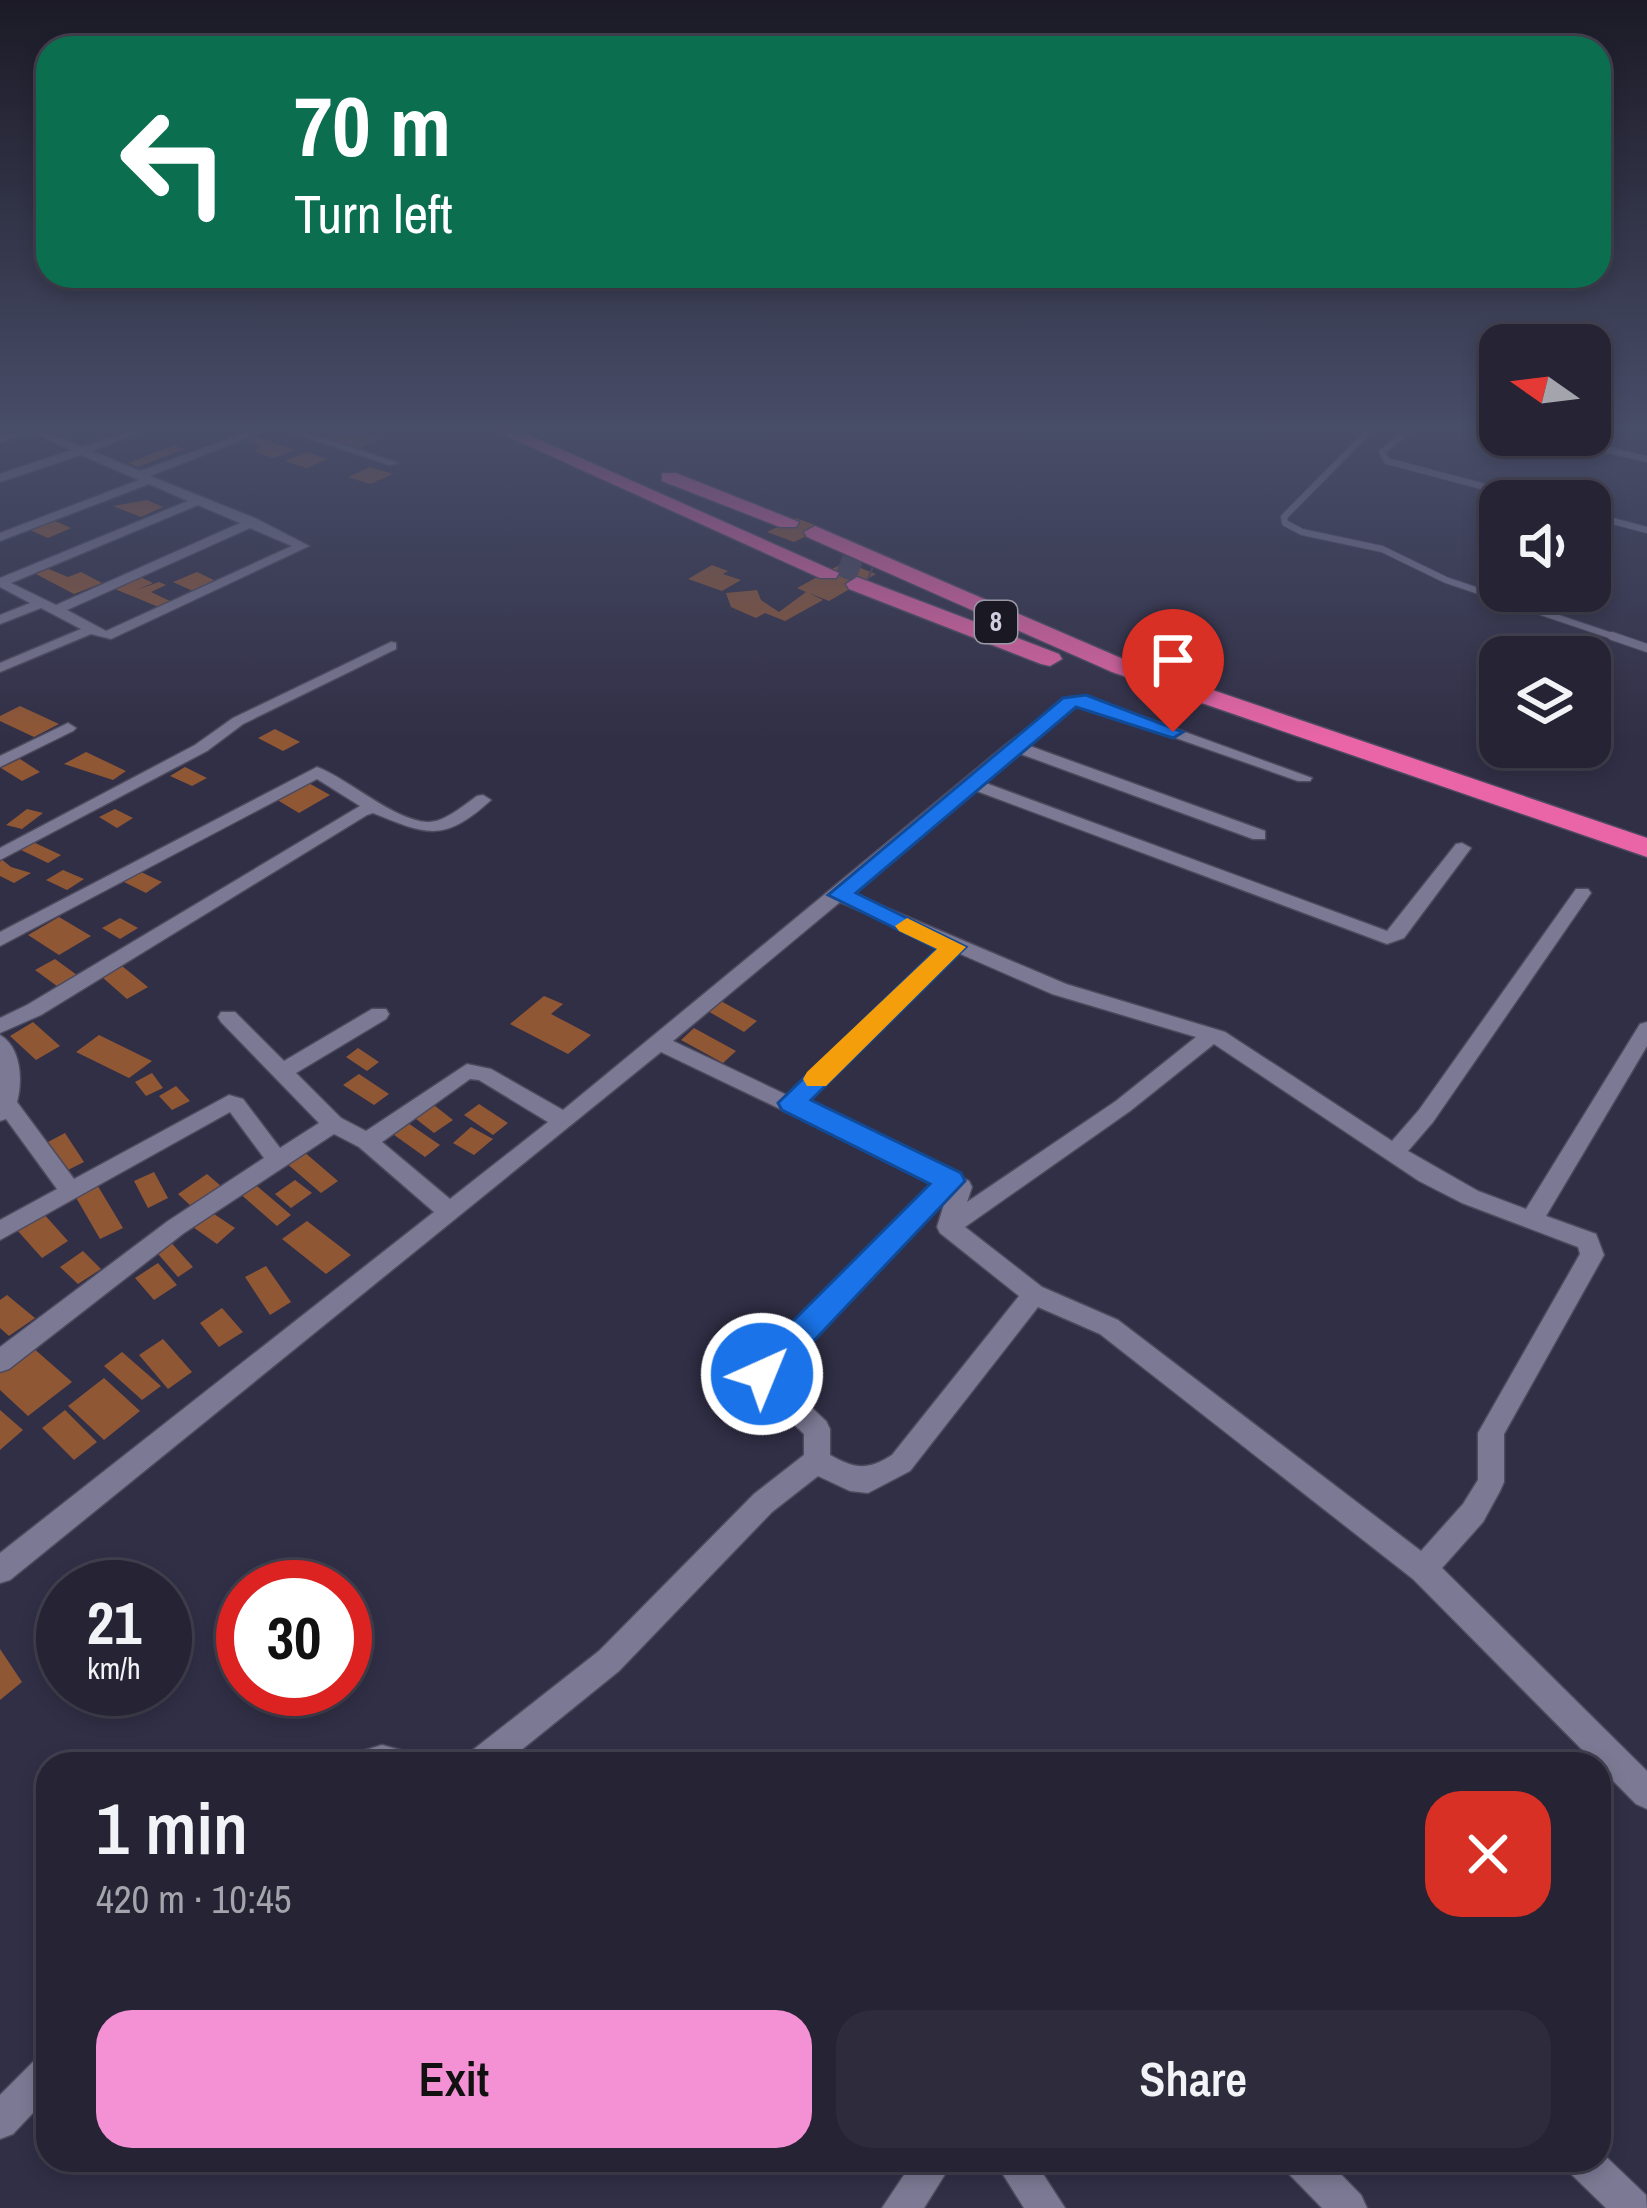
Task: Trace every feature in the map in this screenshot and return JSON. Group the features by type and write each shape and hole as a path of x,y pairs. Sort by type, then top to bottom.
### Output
{"highway":[{"name":"8","path":"751,534 1101,679 1647,872"},
{"name":"8","path":"760,534 848,575 1647,848"},
{"name":"8","path":"820,534 1121,667"}],"street":[{"path":"1,582 118,534"},
{"path":"0,620 48,607 224,534"},
{"path":"1,582 102,637 303,546 278,534"},
{"path":"0,668 89,630"},
{"path":"0,855 201,748 238,721 391,646"},
{"path":"0,1570 659,1043 1014,746 1078,700 1304,778"},
{"path":"1,761 68,728"},
{"path":"1014,746 1258,835"},
{"path":"0,940 316,772 374,807 424,828 445,824 484,800"},
{"path":"972,784 1387,938 1397,934 1462,848"},
{"path":"0,1026 374,807"},
{"path":"1393,1154 1426,1117 1582,893"},
{"path":"840,895 953,947 1090,1001 1212,1034 1393,1154 1470,1197 1588,1240 1592,1255 1491,1433 1491,1482 1472,1514 1424,1569"},
{"path":"792,1103 953,947"},
{"path":"282,1072 379,1014"},
{"path":"228,1017 333,1124 367,1142 449,1212"},
{"path":"1532,1219 1647,1029"},
{"path":"948,1227 1123,1106 1212,1034"},
{"path":"0,1042 3,1108 70,1190"},
{"path":"659,1043 962,1187 948,1227"},
{"path":"367,1142 467,1070 484,1074 564,1120"},
{"path":"0,1231 229,1102 236,1104 276,1159"},
{"path":"0,1360 176,1227 333,1124"},
{"path":"817,1460 817,1429 760,1376 951,1181"},
{"path":"948,1227 1034,1294 1109,1327 1424,1569 1606,1752"},
{"path":"817,1460 863,1483 878,1480 901,1463 1034,1294"},
{"path":"495,1752 609,1661 763,1503 817,1460"},
{"path":"1611,1757 1647,1793"},
{"path":"0,2121 36,2084"},
{"path":"902,2208 928,2172"},
{"path":"1020,2172 1046,2208"},
{"path":"1313,2172 1348,2208"},
{"path":"1596,2172 1633,2208"}],"lane":[{"path":"1312,534 1382,548 1490,597 1647,648"}],"building":[{"path":"773,534 810,534 794,542"},
{"path":"845,562 876,574 829,601 809,593 823,600 785,621 765,613 756,618 731,607 726,593 757,590 761,600 779,612 806,592 797,588"},
{"path":"712,565 741,580 722,591 688,579"},
{"path":"44,567 68,577 81,572 102,583 74,594 32,572"},
{"path":"197,572 218,582 195,592 173,582"},
{"path":"136,575 153,583 136,590 159,582 166,585 151,592 174,603 161,608 110,587"},
{"path":"20,706 59,724 34,737 0,721 0,716"},
{"path":"275,729 300,742 283,751 258,738"},
{"path":"86,752 126,771 113,780 64,764"},
{"path":"20,759 40,772 22,781 1,768"},
{"path":"185,767 207,778 192,786 170,776"},
{"path":"305,781 330,795 299,813 274,798"},
{"path":"27,809 43,813 22,829 6,825"},
{"path":"115,809 133,818 117,828 99,817"},
{"path":"33,842 61,855 48,863 21,850"},
{"path":"0,858 31,873 14,883 0,876"},
{"path":"63,870 84,879 67,890 46,880"},
{"path":"141,872 162,882 146,893 124,882"},
{"path":"59,917 91,936 59,955 28,935"},
{"path":"120,918 138,928 120,939 102,928"},
{"path":"55,959 81,978 61,989 35,970"},
{"path":"122,966 148,987 127,999 102,977"},
{"path":"544,996 563,1004 551,1014 591,1035 568,1054 510,1024"},
{"path":"719,1000 757,1021 744,1032 706,1010"},
{"path":"33,1022 60,1046 36,1060 10,1036"},
{"path":"694,1028 736,1051 723,1063 681,1040"},
{"path":"99,1035 152,1061 129,1078 76,1052"},
{"path":"358,1048 379,1062 367,1071 346,1057"},
{"path":"152,1073 163,1088 146,1096 135,1082"},
{"path":"359,1074 389,1094 374,1105 343,1085"},
{"path":"176,1086 190,1101 172,1110 159,1096"},
{"path":"430,1102 453,1120 434,1133 411,1115"},
{"path":"479,1104 508,1123 493,1135 464,1115"},
{"path":"405,1121 440,1145 425,1157 390,1132"},
{"path":"471,1127 493,1139 474,1155 453,1143"},
{"path":"65,1133 84,1162 64,1172 46,1143"},
{"path":"303,1151 338,1181 321,1193 285,1162"},
{"path":"154,1172 168,1198 148,1208 134,1181"},
{"path":"207,1174 222,1187 192,1207 178,1194"},
{"path":"295,1180 312,1193 291,1208 275,1194"},
{"path":"251,1181 291,1215 277,1226 237,1191"},
{"path":"96,1183 123,1228 100,1239 74,1194"},
{"path":"208,1210 235,1228 217,1244 190,1225"},
{"path":"43,1213 68,1241 42,1258 16,1229"},
{"path":"307,1221 351,1255 326,1274 282,1239"},
{"path":"168,1239 193,1267 178,1277 153,1248"},
{"path":"83,1251 101,1269 78,1284 60,1267"},
{"path":"158,1263 177,1285 154,1300 135,1278"},
{"path":"266,1266 291,1302 270,1315 245,1277"},
{"path":"7,1295 35,1318 9,1336 0,1328 0,1300"},
{"path":"222,1308 243,1332 219,1347 200,1323"},
{"path":"163,1339 192,1372 168,1389 139,1355"},
{"path":"32,1347 72,1382 28,1416 0,1390 0,1372"},
{"path":"122,1352 161,1386 142,1400 104,1366"},
{"path":"104,1378 140,1411 104,1440 68,1406"},
{"path":"0,1410 23,1430 0,1450"},
{"path":"65,1410 97,1442 74,1460 42,1428"},
{"path":"0,1649 22,1682 0,1700"}],"tunnel":[{"path":"839,565 870,577"}],"slow traffic":[{"path":"816,1079 953,947 907,926"}],"route":[{"path":"762,1374 951,1181 792,1103 953,947 840,895 1070,702 1086,701 1173,732"}]}
